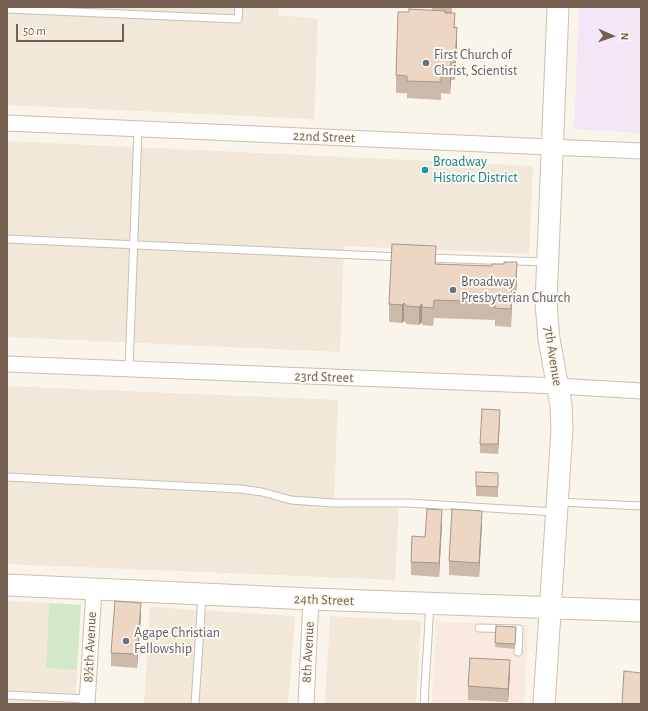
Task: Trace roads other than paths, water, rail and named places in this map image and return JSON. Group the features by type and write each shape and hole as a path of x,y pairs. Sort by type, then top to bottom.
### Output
{"street":[{"name":"7th Avenue","path":"544,704 562,430 561,405 549,339 546,303 558,7"},
{"name":"22nd Street","path":"7,123 641,151"},
{"name":"23rd Street","path":"7,364 558,386 641,391"},
{"name":"24th Street","path":"7,585 641,612"},
{"name":"8½th Avenue","path":"87,702 94,589"},
{"name":"8th Avenue","path":"306,704 311,599"}],"lane":[{"path":"7,8 238,19 239,7"},
{"path":"129,369 138,129"},
{"path":"7,239 404,257"},
{"path":"420,258 547,262"},
{"path":"7,477 240,489 262,492 291,500 333,503 408,503 557,507 641,506"},
{"path":"196,704 202,594"},
{"path":"424,704 430,604"},
{"path":"479,628 519,629 518,652"},
{"path":"7,695 87,702"}],"place":[{"name":"First Church of Christ, Scientist","path":"426,63"},
{"name":"Broadway Historic District","path":"425,170"},
{"name":"Broadway Presbyterian Church","path":"453,290"},
{"name":"Agape Christian Fellowship","path":"126,641"}]}
